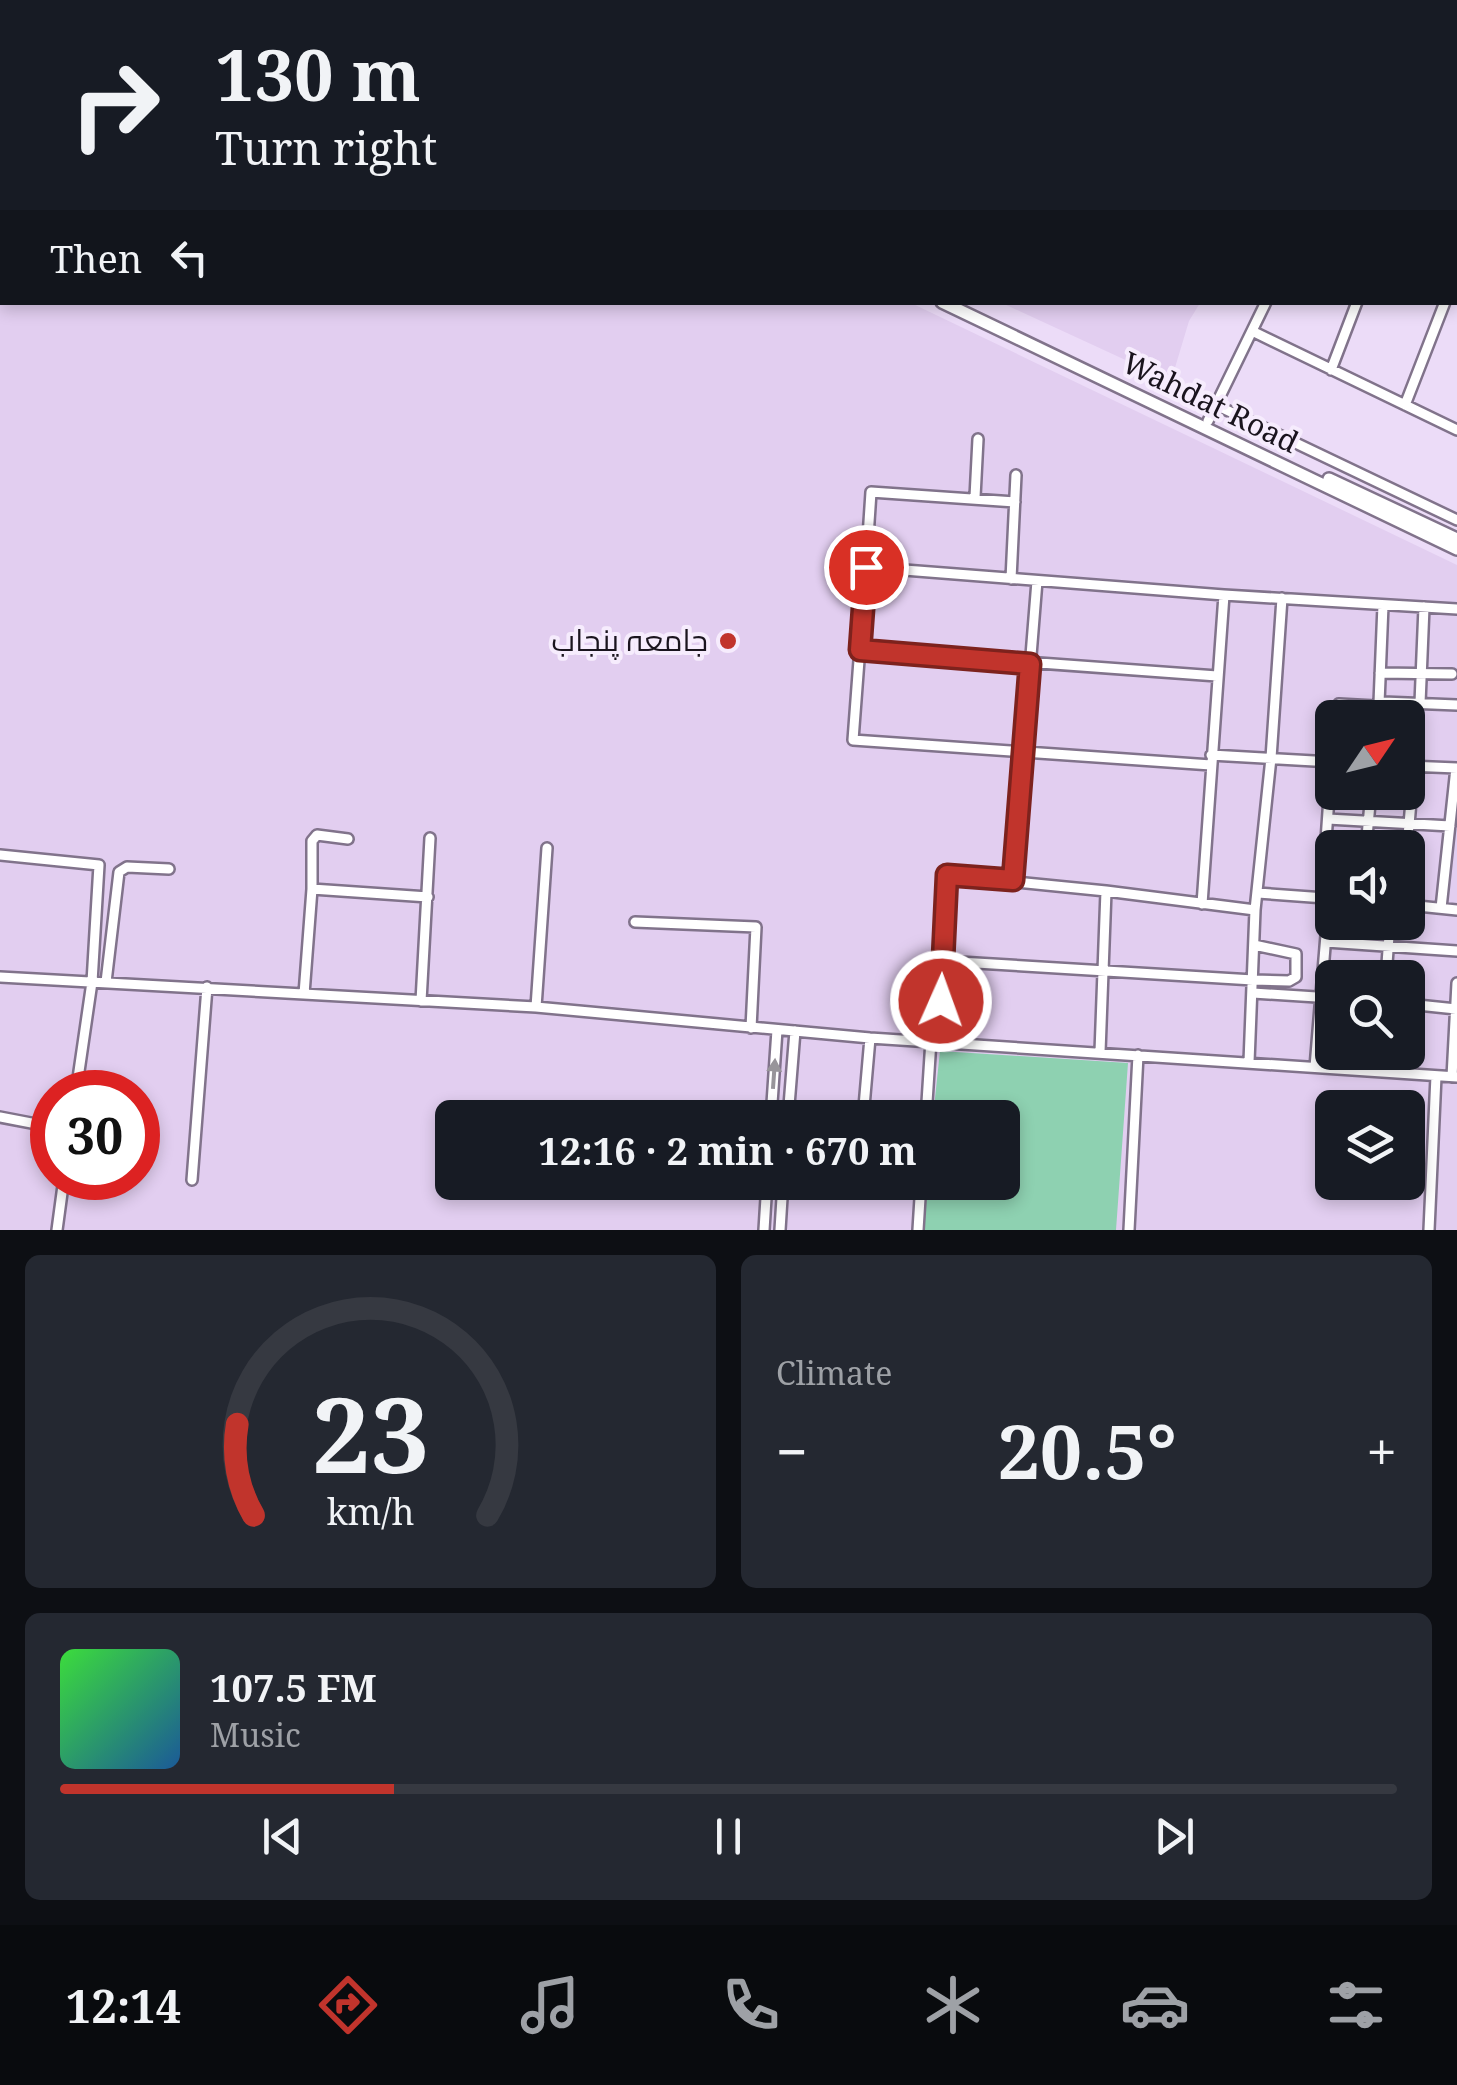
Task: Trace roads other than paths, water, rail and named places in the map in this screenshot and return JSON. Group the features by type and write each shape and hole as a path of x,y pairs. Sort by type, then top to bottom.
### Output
{"main road":[{"name":"Wahdat Road","path":"948,305 1301,470 1457,535"},
{"name":"Wahdat Road","path":"966,305 1208,421 1457,549"}],"street":[{"path":"1208,421 1265,305"},
{"path":"1331,370 1356,305"},
{"path":"1405,405 1444,305"},
{"path":"1252,332 1457,430"},
{"path":"1216,405 1457,520"},
{"path":"976,497 978,439"},
{"path":"1011,579 1016,475"},
{"path":"1015,502 871,492 853,740 1021,754 1315,761"},
{"path":"866,567 1457,609"},
{"path":"1013,880 1037,581"},
{"path":"1202,904 1224,595"},
{"path":"1249,1062 1255,910 1282,598"},
{"path":"1377,700 1383,604"},
{"path":"1420,700 1424,607"},
{"path":"860,650 1218,676"},
{"path":"1380,673 1452,674"},
{"path":"1425,703 1457,706"},
{"path":"1425,767 1456,768 1441,908"},
{"path":"1328,830 1329,810"},
{"path":"1368,830 1370,810"},
{"path":"1408,830 1409,810"},
{"path":"1328,819 1450,826"},
{"path":"304,994 314,837 348,839"},
{"path":"421,1001 430,838"},
{"path":"536,1007 546,848"},
{"path":"0,855 99,865 92,982 79,1070"},
{"path":"106,982 118,872 127,868 169,870"},
{"path":"928,1100 943,962 947,875 1255,910"},
{"path":"312,889 428,897"},
{"path":"1100,1052 1106,891"},
{"path":"1258,893 1315,898"},
{"path":"1425,907 1457,910"},
{"path":"635,922 756,927 752,1028"},
{"path":"1387,960 1388,940"},
{"path":"1324,960 1326,942 1457,952"},
{"path":"943,962 1294,980 1298,959 1292,952 1254,945"},
{"path":"0,976 536,1007 870,1038 1315,1067"},
{"path":"1354,1070 1454,1077 1457,982"},
{"path":"192,1180 208,987"},
{"path":"1252,993 1315,997"},
{"path":"1425,1006 1456,1009"},
{"path":"772,1100 777,1030"},
{"path":"789,1100 795,1031"},
{"path":"865,1100 870,1038"},
{"path":"1129,1230 1138,1054"},
{"path":"1429,1230 1436,1076"},
{"path":"0,1117 30,1123"},
{"path":"56,1230 61,1200"},
{"path":"764,1230 766,1200"},
{"path":"780,1230 782,1200"},
{"path":"918,1230 920,1200"}],"place":[{"name":"جامعہ پنجاب","path":"728,641"}]}
